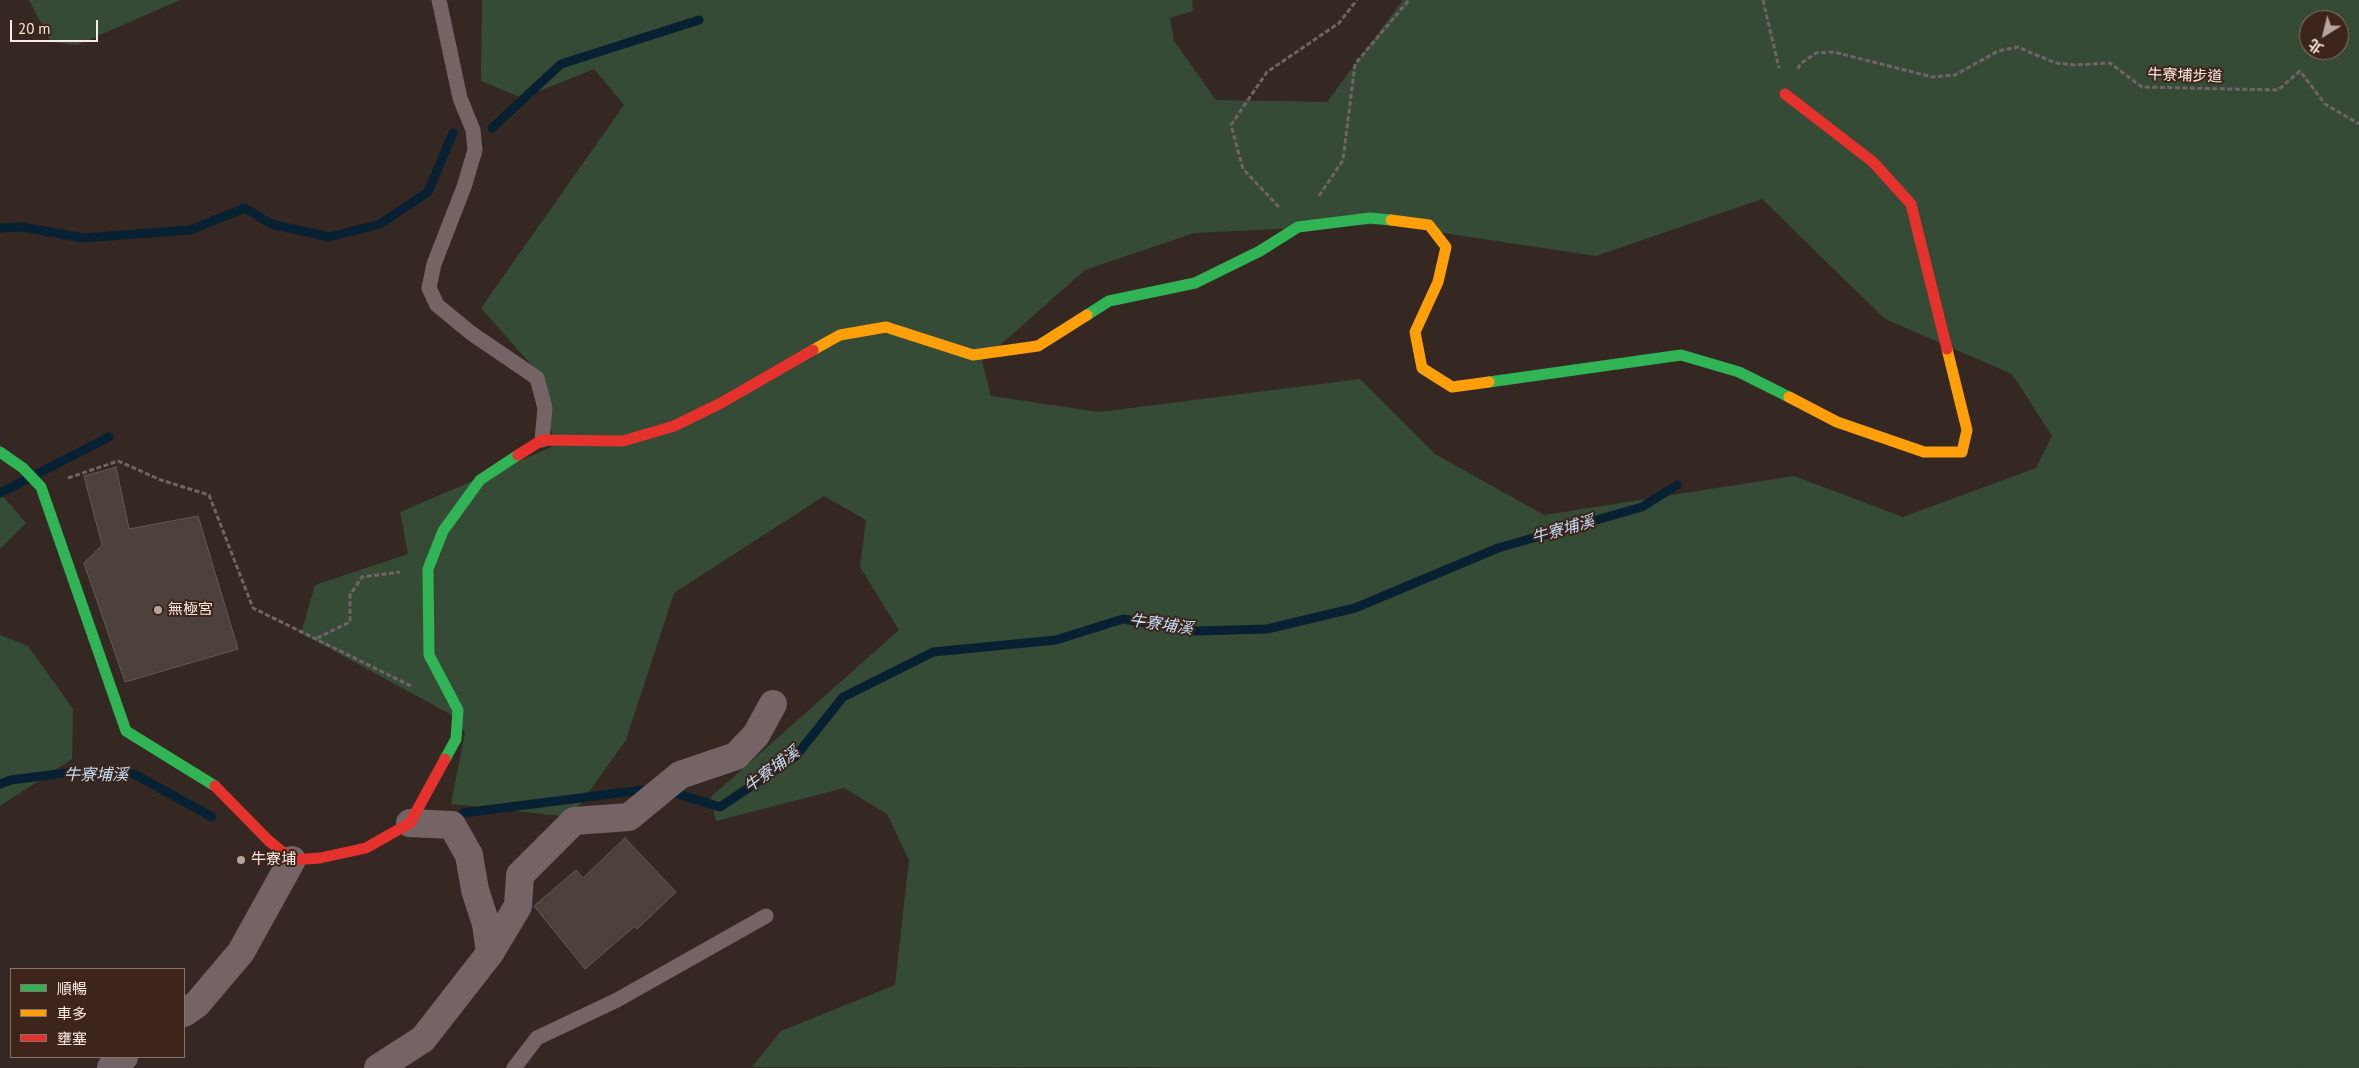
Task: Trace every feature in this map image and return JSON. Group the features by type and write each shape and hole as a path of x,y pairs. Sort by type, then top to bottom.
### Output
{"street":[{"path":"410,824 456,739 458,710 441,681 429,655 428,569 442,532 480,480 542,440 623,442 674,426 721,403 840,335 886,327 974,355 1038,346 1109,302 1195,283 1260,251 1298,227 1370,218 1429,225 1446,247 1438,282 1415,332 1422,368 1452,387 1680,355 1739,372 1837,422 1915,449 1924,452 1962,452 1967,430 1911,204 1873,162 1785,94"},
{"path":"0,452 24,468 42,487 126,731 213,784 268,840 292,860 320,858 366,848 410,824 452,825 469,855 475,890 486,924 490,953"},
{"path":"378,1068 423,1039 490,953 518,906 520,875 574,820 630,817 680,775 736,756 756,734 773,704"},
{"path":"185,1012 197,1004 241,952 292,860"},
{"path":"111,1068 123,1058"}],"lane":[{"path":"439,0 460,98 473,130 475,150 464,187 434,264 430,288 437,305 471,333 537,378 545,408 542,440"},
{"path":"514,1068 538,1038 617,1000 766,916"}],"path":[{"path":"1357,0 1339,23 1267,72 1232,125 1243,169 1298,227 1343,160 1355,64 1409,0"},
{"path":"1763,0 1785,94"},
{"name":"牛寮埔步道","path":"1785,94 1793,87 1800,64 1816,53 1834,52 1932,77 1956,75 1998,51 2018,47 2055,63 2075,65 2110,63 2142,87 2278,90 2300,71 2325,104 2359,124"},
{"path":"42,487 118,462 161,480 209,495 253,608 414,687"},
{"path":"316,638 350,622 350,595 362,577 428,569"}],"green space":[{"path":"29,0 180,0 77,45 51,42"},
{"path":"482,0 1192,0 1193,11 1170,18 1174,41 1216,100 1327,102 1403,0 2359,0 2359,1068 752,1067 781,1031 895,985 909,860 887,814 844,788 716,821 711,797 899,630 860,567 866,520 824,496 674,593 626,740 571,817 451,804 465,733 450,714 301,633 315,585 408,554 400,512 554,446 542,377 481,308 624,105 594,69 522,98 481,81","holes":["1762,199 1885,319 2012,374 2052,436 2036,468 1903,517 1794,476 1544,515 1435,454 1360,379 1099,412 991,396 982,361 1085,270 1194,233 1383,224 1596,256"]},
{"path":"0,493 26,523 0,549"},
{"path":"0,635 28,646 73,709 72,759 0,806"}],"building":[{"name":"無極宮","path":"116,467 129,529 198,516 238,649 125,682 84,563 102,545 84,476"},
{"path":"625,838 676,892 637,929 635,926 585,969 534,906 576,870 583,878"}],"waterway":[{"path":"492,128 561,64 699,20"},
{"path":"0,228 22,227 83,238 190,230 245,208 271,224 329,237 380,224 428,192 453,133"},
{"path":"0,493 109,437"},
{"name":"牛寮埔溪","path":"678,794 720,807 796,756 843,697 933,652 1056,640 1123,619 1196,631 1267,629 1355,608 1498,548 1642,507 1677,485"},
{"name":"牛寮埔溪","path":"0,784 11,780 66,773 134,774 212,817"},
{"name":"牛寮埔溪","path":"463,813 642,790"}],"traffic: fast":[{"path":"1087,315 1109,301 1195,283 1260,251 1298,227 1370,218 1391,220"},
{"path":"1489,382 1681,355 1739,372 1789,397"},
{"path":"0,452 23,468 41,487 126,731 215,786"},
{"path":"445,759 456,739 458,710 429,655 428,569 443,531 480,480 518,455"}],"traffic: slow":[{"path":"1391,220 1429,225 1446,247 1438,282 1415,332 1422,368 1452,387 1489,382"},
{"path":"813,350 840,335 886,327 973,355 1038,346 1087,315"},
{"path":"1789,397 1837,422 1924,452 1962,452 1967,430 1947,349"}],"traffic: jam":[{"path":"1785,94 1873,162 1911,204 1947,349"},
{"path":"518,455 542,440 623,441 674,426 721,403 813,350"},
{"path":"215,786 268,840 292,860 320,858 366,848 410,823 445,759"}],"place":[{"name":"無極宮","path":"158,610"},
{"name":"牛寮埔","path":"241,860"}]}
